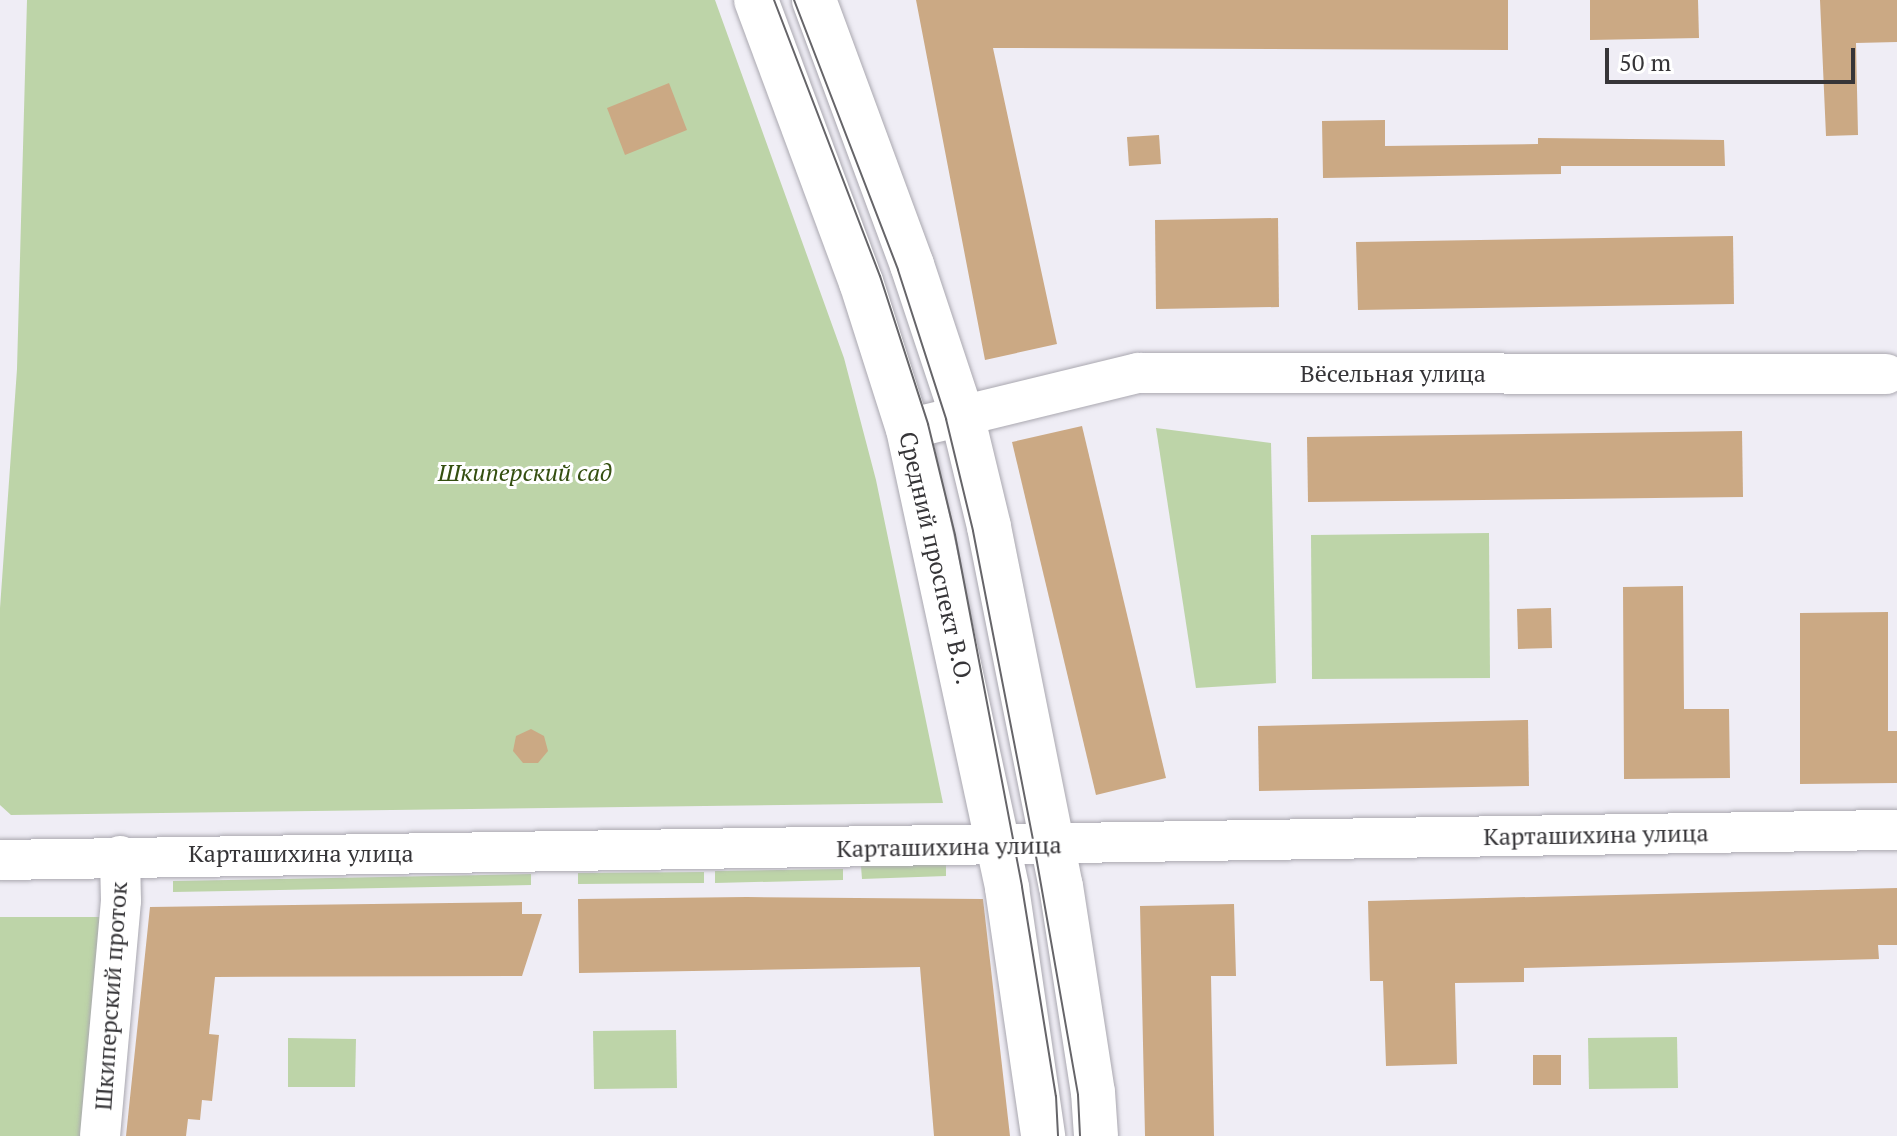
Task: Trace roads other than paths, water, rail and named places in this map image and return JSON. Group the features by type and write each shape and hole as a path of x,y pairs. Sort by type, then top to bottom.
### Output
{"main road":[{"name":"Средний проспект В.О.","path":"756,0 861,282 908,429 998,846 1040,1096 1043,1136"},
{"path":"814,0 912,265 962,415 989,527 1052,845 1093,1092 1096,1136"}],"street":[{"name":"Вёсельная улица","path":"908,429 1138,373 1886,374"},
{"name":"Карташихина улица","path":"0,860 1897,830"},
{"name":"Шкиперский проток","path":"100,1136 121,901 120,856"}],"tram line":[{"path":"774,0 880,276 928,424 955,535 1022,887 1056,1096 1058,1136"},
{"path":"794,0 898,270 946,419 973,531 1034,845 1078,1095 1080,1136"}],"park label":[{"name":"Шкиперский сад","path":"525,473"}]}
